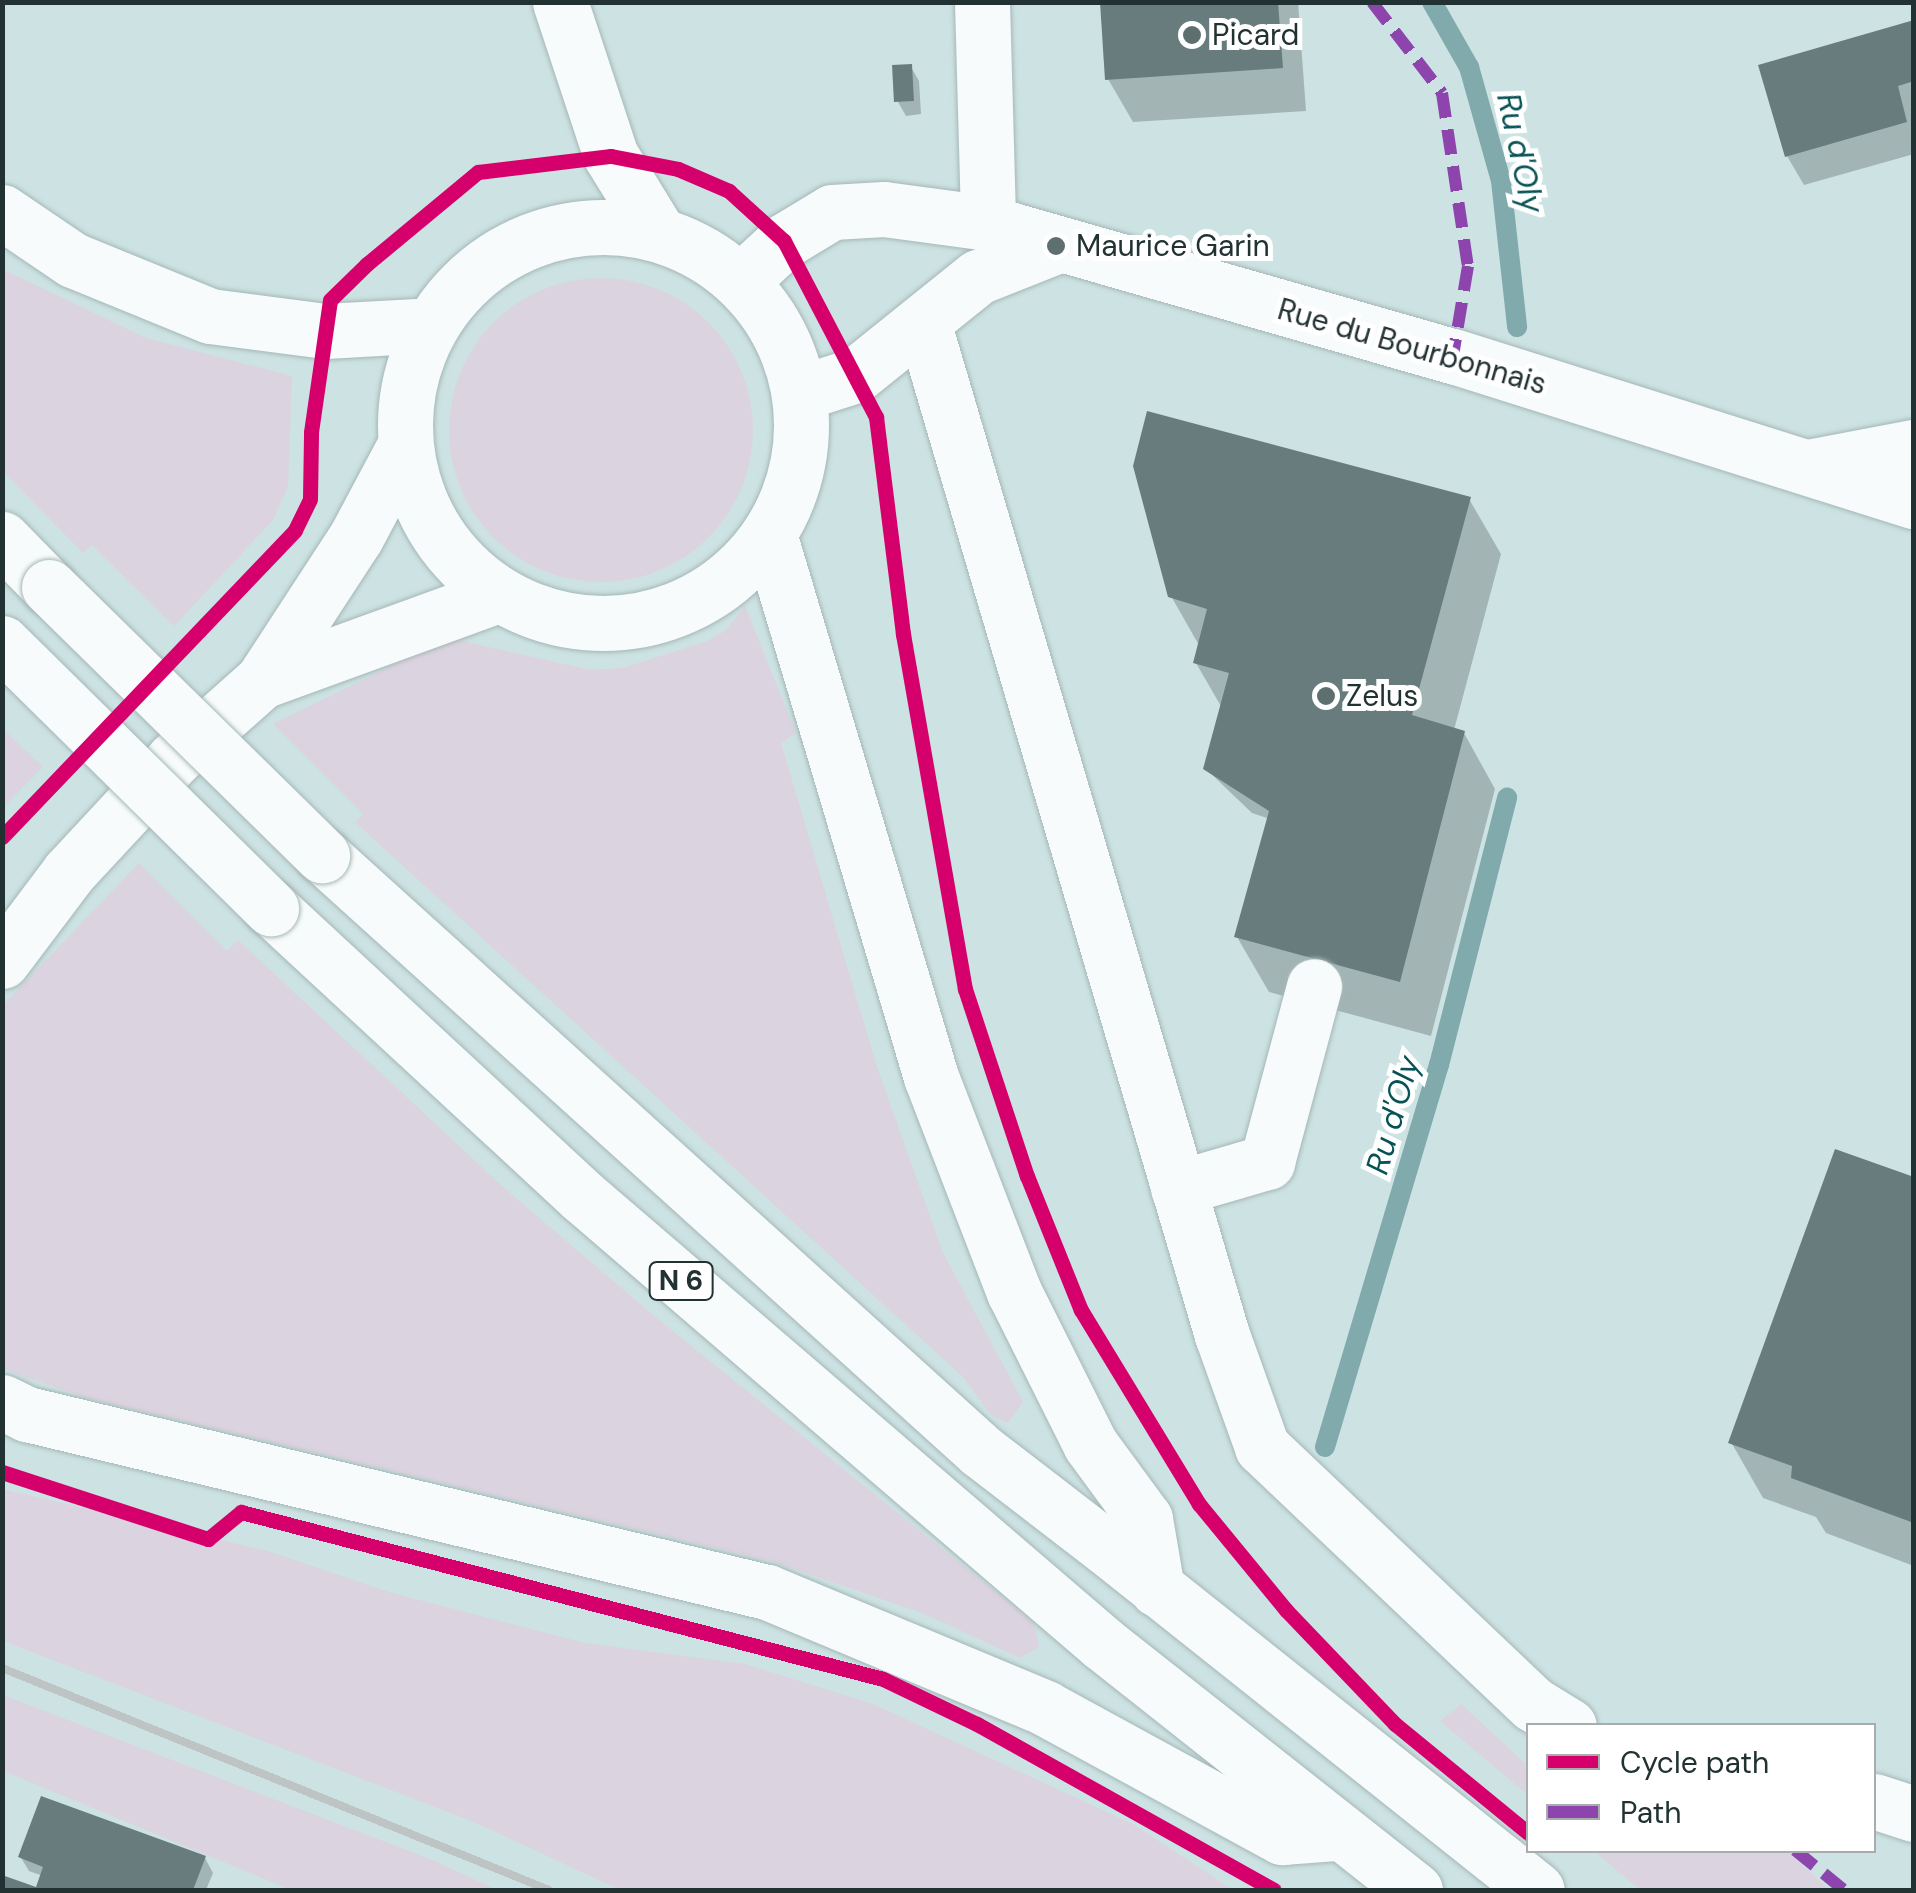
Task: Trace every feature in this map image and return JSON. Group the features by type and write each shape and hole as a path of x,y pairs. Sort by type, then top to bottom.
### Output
{"main road":[{"path":"560,2 610,156 659,234"},
{"path":"982,2 988,223"},
{"name":"Rue du Bourbonnais","path":"742,282 784,241 832,212 884,209 988,223 1056,246 1453,356 1914,500"},
{"path":"2,212 73,260 210,316 325,331 431,325"},
{"path":"606,226 659,234 702,252 742,282 769,314 800,393 801,442 790,490 769,534 728,580 675,610 616,624 555,618 498,595 434,531 405,446 409,383 431,325 463,284 506,252 554,232 606,226"},
{"path":"800,393 856,374 978,278 1056,246"},
{"path":"923,322 1178,1188 1262,1447 1534,1704 1564,1723"},
{"path":"2,960 68,872 174,760 262,680 356,537 405,446"},
{"path":"1804,468 1914,447"},
{"path":"769,534 932,1077 1014,1292 1090,1444 1145,1519 1157,1589"},
{"name":"N 6","path":"2,538 322,855 981,1451 1537,1890"},
{"path":"262,680 498,595"},
{"name":"N 6","path":"2,644 271,908 582,1196 1102,1643 1335,1832 1415,1890"},
{"path":"2,918 68,872"},
{"path":"1178,1188 1267,1162 1314,986"},
{"path":"2,1402 27,1414 767,1592 1046,1708 1282,1837 1335,1832"},
{"path":"1876,1802 1914,1814"}],"shaded area":[{"path":"2,269 146,338 292,376 288,487 273,520 174,626 92,545 83,553 3,471"},
{"path":"601,278 659,289 686,303 709,322 728,345 742,372 753,430 742,488 728,515 709,538 686,557 659,571 601,582 543,571 516,557 493,538 474,515 460,488 449,430 460,372 474,345 493,322 516,303 543,289"},
{"path":"745,606 796,733 781,743 876,1064 943,1253 1023,1402 1008,1423 991,1415 963,1377 355,822 363,814 273,724 448,638 591,670 623,668 707,641 725,631"},
{"path":"2,728 43,767 3,808 2,808"},
{"path":"139,863 227,951 238,940 502,1186 654,1316 1034,1623 1039,1647 1020,1658 922,1613 774,1562 87,1398 3,1369 3,1005"},
{"path":"2,1489 268,1551 392,1593 585,1643 745,1664 873,1704 1133,1824 1233,1890 620,1890 474,1822 3,1641"},
{"path":"3,1695 430,1859 497,1890 291,1890 3,1771"},
{"path":"1461,1704 1526,1764 1526,1793 1440,1721"},
{"path":"1596,1853 1790,1853 1829,1890 1640,1890"}],"building":[{"name":"Picard","path":"1100,2 1278,2 1283,68 1105,80"},
{"path":"1914,20 1914,81 1898,86 1907,122 1785,157 1758,65"},
{"path":"912,64 914,101 894,102 892,65"},
{"name":"Zelus","path":"1147,411 1471,497 1412,715 1465,731 1400,982 1234,937 1269,811 1203,769 1229,673 1193,663 1207,609 1168,597 1133,466"},
{"path":"1835,1149 1914,1177 1914,1523 1791,1478 1792,1466 1728,1443"},
{"path":"41,1796 206,1856 193,1890 2,1890 2,1875 36,1887 43,1867 18,1857"}],"waterway":[{"name":"Ru d'Oly","path":"1432,2 1469,67 1501,181 1517,327"},
{"name":"Ru d'Oly","path":"1325,1447 1439,1065 1507,798"}],"railway":[{"path":"2,1668 549,1890"}],"marked path":[{"path":"1372,2 1442,93 1468,266 1453,356"},
{"path":"1799,1853 1844,1890"}],"cycle path":[{"path":"2,837 295,530 310,499 311,432 330,300 367,264 478,172 611,156 678,169 729,191 784,241 876,417 903,634 965,989 1027,1176 1081,1310 1199,1504 1286,1610 1395,1724 1526,1831"},
{"path":"2,1472 208,1539 241,1512 883,1679 977,1724 1274,1890"}],"place":[{"name":"Picard","path":"1192,35"},
{"name":"Maurice Garin","path":"1056,246"},
{"name":"Zelus","path":"1326,696"}]}
